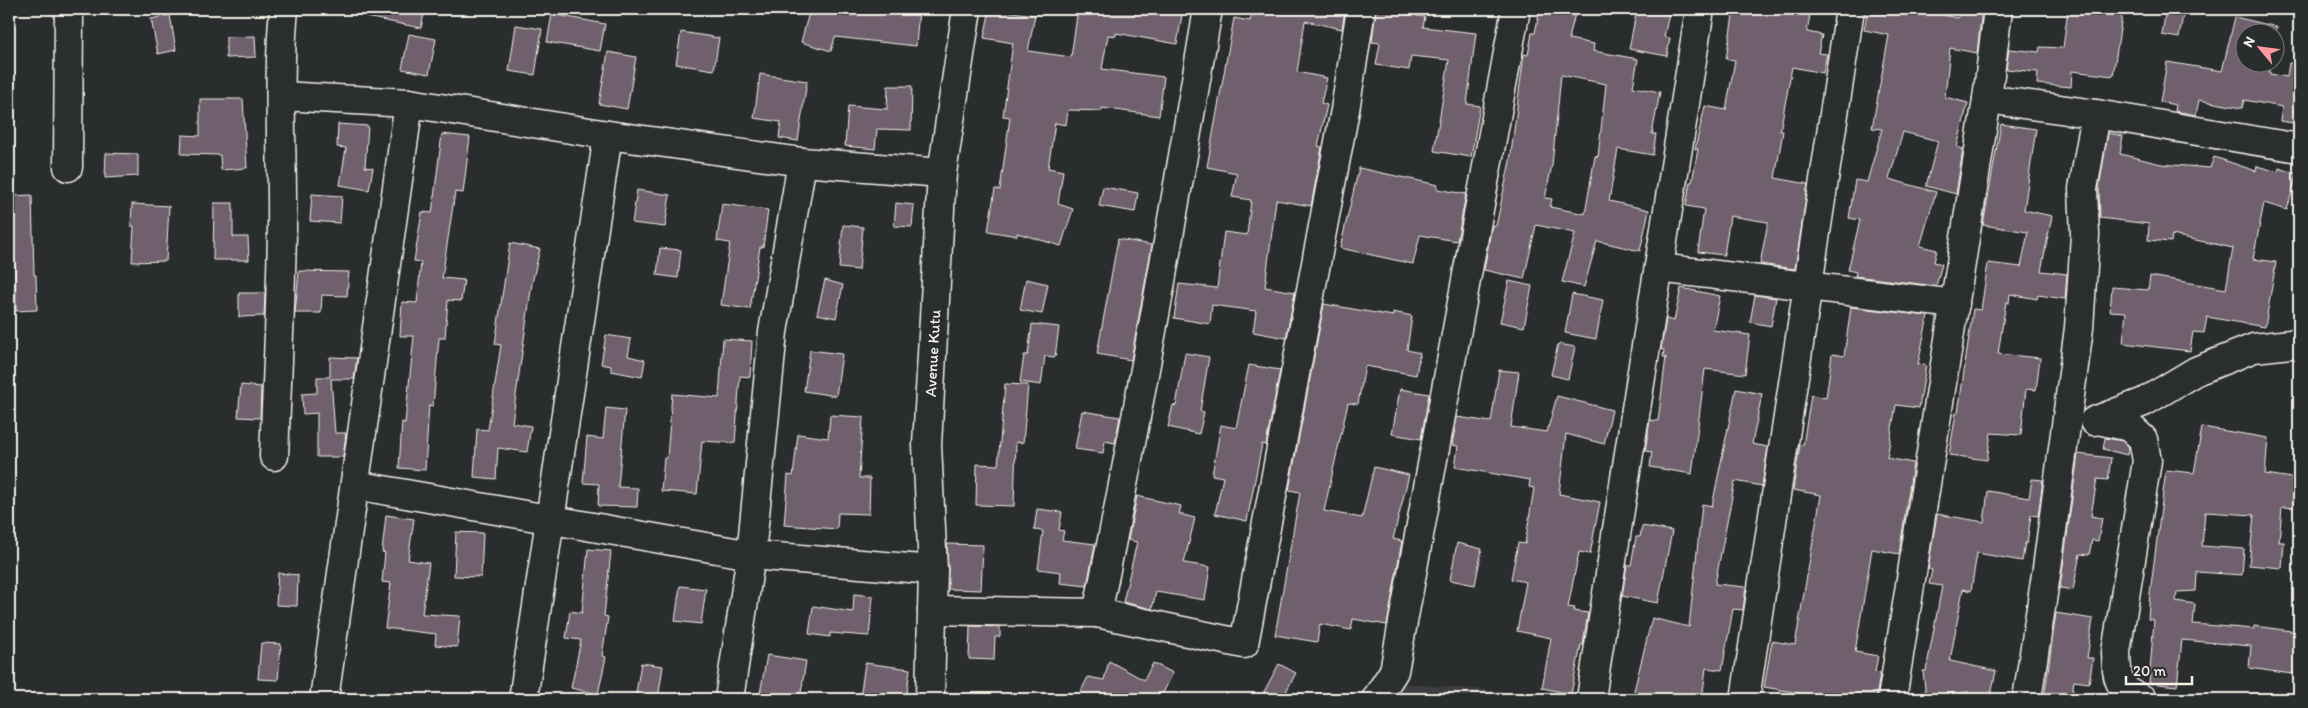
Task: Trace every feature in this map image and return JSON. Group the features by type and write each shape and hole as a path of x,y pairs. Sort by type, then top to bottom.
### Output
{"street":[{"path":"68,167 69,9"},
{"path":"274,456 282,228 281,96 284,9"},
{"name":"Avenue Kutu","path":"930,699 933,570 927,445 942,173 967,9"},
{"path":"1096,613 1124,482 1175,209 1208,9"},
{"path":"932,610 1096,613 1244,644 1343,119 1361,9"},
{"path":"1376,699 1394,670 1516,9"},
{"path":"1590,699 1624,470 1659,268 1700,9"},
{"path":"1745,699 1850,9"},
{"path":"1892,699 1987,99 1998,9"},
{"path":"281,96 409,103 608,135 802,162 942,173"},
{"path":"1987,99 2096,114 2299,148"},
{"path":"324,699 409,103"},
{"path":"2027,699 2079,328 2085,234 2083,189 2096,114"},
{"path":"522,699 608,135"},
{"path":"729,699 751,555 773,332 802,162"},
{"path":"1659,268 1955,304"},
{"path":"2065,432 2144,402 2196,371 2254,348 2299,343"},
{"path":"2098,420 2130,427 2144,439 2147,461 2116,652 2117,678 2128,693 2142,699"},
{"path":"355,485 751,555 933,570"}],"shaded area":[{"path":"1386,682 1598,699 1375,699"}],"building":[{"path":"367,9 425,9 421,28 366,17"},
{"path":"810,9 919,9 916,46 835,37 831,51 801,42"},
{"path":"990,9 1035,15 1028,51 1071,57 1078,9 1183,9 1177,44 1116,33 1116,36 1108,35 1102,69 1164,77 1159,116 1102,108 1102,111 1068,110 1066,125 1055,123 1048,168 1063,171 1058,204 1073,209 1061,246 1017,233 1017,236 988,231 995,189 1000,190 1010,117 1003,116 1013,43 984,38"},
{"path":"1253,9 1345,9 1342,29 1305,21 1297,72 1327,78 1321,103 1327,105 1318,146 1322,147 1311,206 1276,200 1265,287 1295,292 1286,338 1253,332 1256,311 1212,305 1210,324 1174,318 1179,284 1217,288 1224,232 1247,235 1251,200 1232,197 1237,173 1207,167 1234,18 1250,21"},
{"path":"1376,9 1425,17 1423,27 1476,33 1467,104 1480,106 1471,157 1434,151 1449,60 1411,56 1409,70 1376,65 1380,43 1372,42"},
{"path":"1540,9 1576,9 1569,39 1594,44 1593,51 1638,59 1633,87 1660,92 1652,134 1656,134 1653,155 1618,149 1609,201 1649,210 1640,251 1597,241 1584,287 1562,282 1575,233 1536,225 1524,279 1484,270 1492,225 1496,226 1510,161 1524,54 1528,55 1532,33 1535,33","holes":["1561,75 1606,84 1598,157 1595,156 1585,214 1550,207 1552,199 1545,198 1552,165"]},
{"path":"1637,9 1670,9 1664,37 1670,38 1667,56 1629,49"},
{"path":"1734,9 1811,9 1807,32 1822,35 1818,53 1827,54 1823,73 1792,67 1780,131 1783,131 1775,178 1808,184 1795,269 1760,264 1768,222 1730,216 1724,255 1698,252 1704,209 1686,206 1698,149 1695,149 1705,106 1726,110 1735,60 1726,59"},
{"path":"1868,9 1913,9 1958,18 1959,9 1982,9 1977,53 1950,48 1945,97 1968,103 1957,147 1963,149 1956,194 1926,186 1938,141 1903,132 1889,179 1936,192 1920,246 1937,250 1934,262 1942,264 1936,286 1855,276 1856,272 1848,270 1860,220 1849,218 1855,180 1867,182 1882,129 1872,128 1889,35 1864,30"},
{"path":"2068,9 2123,9 2113,76 2072,71 2071,87 2037,84 2038,72 2006,69 2009,49 2039,52 2040,47 2063,48"},
{"path":"2166,9 2184,9 2179,38 2162,35"},
{"path":"552,14 605,24 600,51 547,42"},
{"path":"170,15 176,50 158,54 151,19"},
{"path":"2235,17 2256,22 2236,22 2236,72 2270,72 2270,74 2287,77 2289,63 2299,64 2299,124 2280,121 2282,107 2244,100 2242,108 2199,100 2196,115 2175,111 2176,105 2160,102 2167,62 2222,71"},
{"path":"516,25 542,29 535,75 509,71"},
{"path":"681,32 719,38 714,70 676,64"},
{"path":"409,34 436,39 429,74 402,69"},
{"path":"255,36 256,57 226,58 226,37"},
{"path":"608,52 636,57 627,109 599,104"},
{"path":"760,74 807,81 798,141 779,138 781,122 754,118"},
{"path":"888,86 912,86 911,130 877,129 875,149 845,146 848,106 887,109"},
{"path":"200,99 243,99 247,168 221,170 220,155 181,154 182,135 200,136"},
{"path":"338,124 368,126 365,167 373,168 369,190 340,185 346,148 337,147"},
{"path":"2001,124 2036,129 2024,210 2052,216 2041,271 2067,274 2065,299 2038,295 2037,299 2010,294 2009,303 2006,302 1998,354 2040,358 2036,390 2026,389 2021,435 1991,433 1987,460 1949,455 1956,413 1958,413 1973,309 1981,310 1988,263 2021,267 2028,232 1983,225"},
{"path":"2108,133 2123,136 2120,154 2161,164 2210,168 2214,157 2256,171 2257,166 2278,172 2279,168 2297,174 2287,210 2264,203 2253,259 2276,262 2265,327 2207,317 2204,333 2193,332 2190,351 2123,343 2126,312 2110,311 2112,287 2148,290 2150,276 2226,289 2233,248 2172,235 2171,242 2148,240 2149,224 2100,218 2099,188"},
{"path":"442,134 470,137 463,193 455,192 442,278 464,280 461,301 448,300 445,338 439,338 433,406 429,405 425,470 399,468 402,422 405,423 414,336 400,336 402,302 417,303 421,262 414,261 422,212 432,213"},
{"path":"106,153 138,154 138,176 105,178"},
{"path":"1359,168 1438,185 1437,189 1466,194 1457,241 1420,235 1413,264 1340,248"},
{"path":"1103,187 1138,193 1135,212 1099,206"},
{"path":"637,190 670,195 665,227 632,223"},
{"path":"312,194 342,196 340,223 310,221"},
{"path":"32,195 37,310 16,311 15,264 9,264 9,196"},
{"path":"214,203 233,203 233,237 248,237 249,260 213,260"},
{"path":"896,203 914,205 912,227 894,226"},
{"path":"132,204 169,206 166,261 132,262 134,226 131,226"},
{"path":"722,204 768,210 763,247 760,247 750,309 721,305 730,243 717,241"},
{"path":"843,225 863,227 859,270 839,268"},
{"path":"1118,239 1152,245 1131,360 1097,354"},
{"path":"510,243 540,249 532,283 512,423 531,426 527,452 498,448 496,479 474,477 477,429 488,430 501,345 495,344"},
{"path":"660,248 681,250 678,278 657,275"},
{"path":"299,271 349,272 347,296 322,295 321,313 295,313"},
{"path":"1026,279 1048,284 1042,314 1020,310"},
{"path":"825,280 843,285 836,318 817,314"},
{"path":"1509,281 1532,286 1524,327 1500,322"},
{"path":"1681,288 1720,296 1713,330 1750,335 1745,374 1705,369 1692,474 1650,467 1652,452 1645,451 1650,420 1658,421 1666,357 1663,357 1664,350 1661,349 1666,319 1674,321"},
{"path":"239,293 265,293 264,316 239,317"},
{"path":"1572,294 1603,300 1596,339 1565,333"},
{"path":"1755,295 1776,298 1771,326 1750,322"},
{"path":"1324,304 1393,316 1393,312 1412,316 1407,350 1420,353 1416,375 1365,366 1358,404 1348,403 1324,511 1362,518 1374,467 1409,475 1393,539 1402,541 1387,625 1353,619 1351,630 1320,624 1317,642 1275,635 1300,492 1289,490"},
{"path":"1851,307 1928,316 1918,364 1926,365 1919,408 1896,405 1887,458 1913,463 1899,554 1872,549 1855,652 1878,656 1875,672 1880,673 1876,699 1822,699 1822,697 1764,687 1772,641 1795,645 1821,495 1793,490 1800,445 1803,445 1811,395 1826,398 1832,354 1844,356"},
{"path":"1032,324 1059,327 1055,357 1045,356 1041,385 1020,382 1024,355 1028,355"},
{"path":"606,335 631,339 628,356 645,360 642,377 611,371 611,366 601,364"},
{"path":"723,339 752,341 750,377 740,376 735,443 702,441 697,494 661,491 664,458 667,458 672,394 719,398"},
{"path":"1558,344 1575,347 1568,379 1551,375"},
{"path":"810,350 842,354 836,396 804,391"},
{"path":"1185,353 1209,357 1200,411 1204,412 1199,434 1168,427 1173,405 1176,406"},
{"path":"330,357 357,358 354,379 331,379 335,433 346,433 343,457 317,457 317,413 303,414 302,394 317,393 317,377 330,377"},
{"path":"1249,365 1280,370 1266,445 1262,444 1247,521 1215,514 1223,477 1212,475 1221,425 1236,428"},
{"path":"1499,370 1519,372 1511,427 1547,432 1557,396 1612,410 1604,444 1566,434 1559,494 1600,502 1590,554 1579,552 1568,607 1575,608 1574,611 1588,613 1583,645 1581,645 1571,694 1542,688 1551,638 1517,631 1526,582 1511,579 1518,543 1525,544 1534,488 1529,487 1530,480 1455,467 1458,446 1452,445 1457,417 1491,422"},
{"path":"1005,384 1028,385 1023,443 1016,442 1014,506 976,505 977,464 998,465"},
{"path":"241,385 261,387 260,418 238,417"},
{"path":"1400,389 1429,394 1421,439 1392,434"},
{"path":"1736,389 1762,394 1752,444 1768,447 1762,486 1735,481 1715,584 1746,587 1743,610 1733,609 1722,670 1706,668 1702,699 1632,699 1652,618 1689,627 1702,504 1712,506"},
{"path":"606,408 625,410 618,487 638,488 637,507 598,506 599,484 583,483 587,437 603,439"},
{"path":"1082,411 1120,417 1115,443 1105,441 1103,453 1075,449"},
{"path":"830,415 863,417 859,478 870,478 869,514 838,513 837,529 784,525 788,475 793,476 798,434 828,438"},
{"path":"2202,427 2268,438 2265,474 2299,479 2299,508 2282,507 2279,542 2284,542 2282,568 2249,565 2254,515 2205,512 2202,546 2244,549 2242,575 2197,572 2196,591 2177,592 2176,601 2195,604 2193,624 2254,629 2254,626 2299,632 2299,675 2249,668 2251,646 2182,640 2177,686 2149,683 2154,620 2148,619 2150,593 2166,470 2194,473"},
{"path":"2105,438 2123,441 2129,447 2127,455 2103,449"},
{"path":"2078,454 2111,458 2108,480 2097,479 2091,516 2102,518 2098,541 2092,540 2089,555 2080,554 2073,590 2060,588"},
{"path":"2032,479 2043,480 2038,516 2031,515 2022,561 1977,553 1971,591 1963,589 1950,661 1996,671 1990,699 1967,699 1969,692 1926,697 1923,671 1926,671 1942,586 1929,584 1932,570 1928,569 1937,514 1984,522 1988,491 2029,498"},
{"path":"1137,496 1181,506 1179,514 1195,518 1184,563 1210,567 1205,600 1156,592 1152,609 1123,602 1137,542 1128,540"},
{"path":"1037,509 1062,512 1059,530 1064,531 1062,540 1095,544 1087,586 1060,583 1061,572 1038,569 1043,531 1034,530"},
{"path":"386,515 414,519 408,560 429,563 422,614 460,616 457,647 435,645 436,634 385,628 391,583 382,582 385,553 382,552"},
{"path":"1642,526 1672,531 1658,603 1622,596 1627,565 1631,565 1636,537 1640,537"},
{"path":"456,532 483,533 481,577 454,576"},
{"path":"1457,543 1482,549 1475,585 1450,580"},
{"path":"947,544 983,545 981,590 948,589"},
{"path":"588,549 611,551 604,616 608,617 602,656 606,657 598,694 571,688 581,640 566,638 570,611 582,613"},
{"path":"278,573 298,575 297,606 276,605"},
{"path":"680,586 706,589 701,624 675,621"},
{"path":"854,594 873,596 869,636 830,633 830,637 809,634 813,606 853,612"},
{"path":"2056,613 2093,619 2087,658 2093,658 2089,683 2074,681 2071,699 2044,699"},
{"path":"970,626 1000,627 1000,637 995,637 994,660 969,659"},
{"path":"261,643 281,644 278,680 258,679"},
{"path":"767,655 806,661 800,699 759,699"},
{"path":"1109,661 1144,680 1153,663 1173,673 1160,699 1077,699 1088,677 1104,680"},
{"path":"641,663 663,666 658,699 635,699"},
{"path":"865,663 910,669 906,699 860,699"},
{"path":"1279,664 1296,673 1282,699 1260,699"}]}
